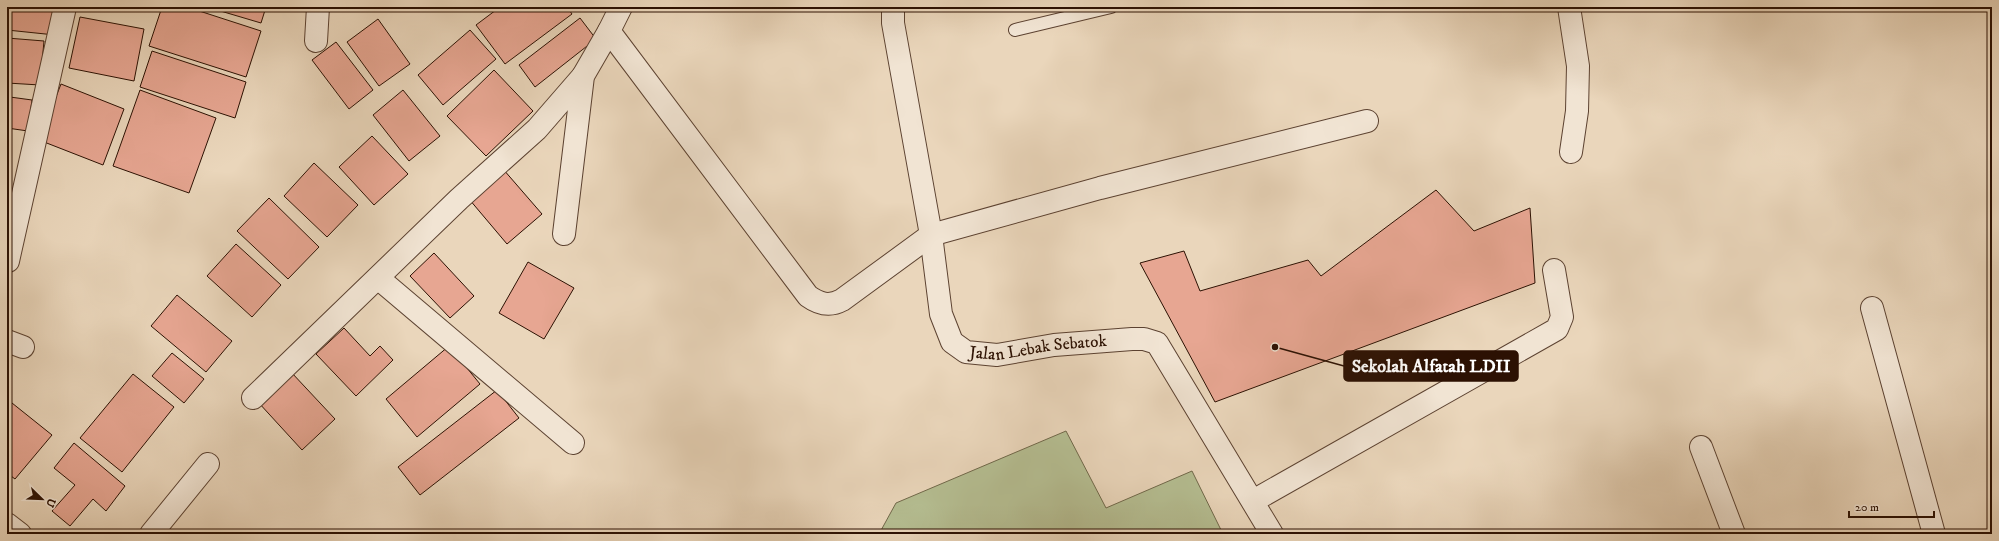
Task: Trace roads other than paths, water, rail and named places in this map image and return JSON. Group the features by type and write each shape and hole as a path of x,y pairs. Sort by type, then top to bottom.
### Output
{"street":[{"path":"8,261 66,7"},
{"path":"316,42 318,7"},
{"path":"253,398 460,199 537,129 583,76 621,7"},
{"path":"1569,7 1578,66 1576,111 1570,152"},
{"name":"Jalan Lebak Sebatok","path":"893,15 931,236 941,314 952,342 958,348 966,352 997,355 1054,345 1132,339 1144,339 1157,343 1272,534"},
{"path":"609,31 798,284 814,301 826,305 838,303 931,236 1100,188 1367,122"},
{"path":"564,234 583,76"},
{"path":"1253,501 1557,329 1562,317 1554,270"},
{"path":"378,278 573,443"},
{"path":"1872,308 1934,534"},
{"path":"1701,447 1734,534"},
{"path":"151,534 208,464"},
{"path":"7,524 20,534"}],"lane":[{"path":"1015,30 1111,7"}],"place":[{"name":"Sekolah Alfatah LDII","path":"1275,347"}]}
